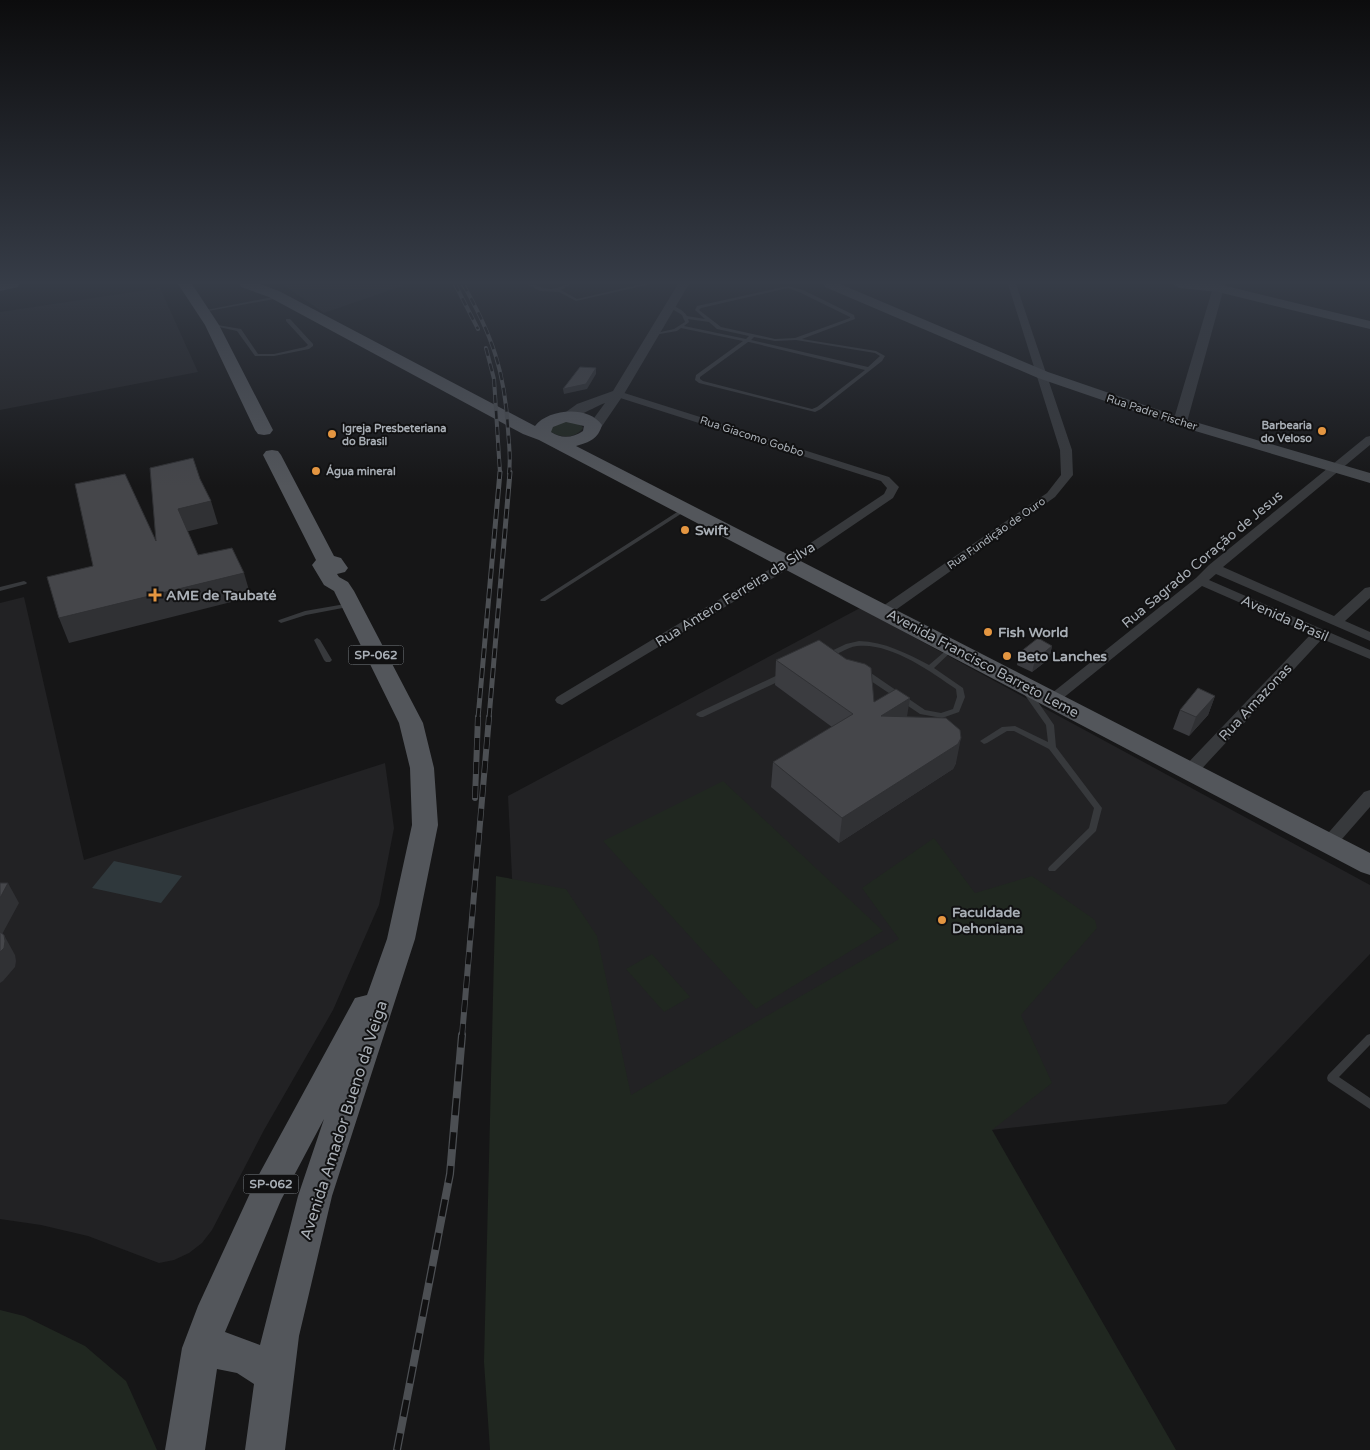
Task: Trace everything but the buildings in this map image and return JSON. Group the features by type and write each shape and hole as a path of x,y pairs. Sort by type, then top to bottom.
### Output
{"main road":[{"name":"Avenida Amador Bueno da Veiga","path":"225,352 264,430 259,440 261,448 266,454 272,455 326,560 322,565 331,581 346,596 411,723 422,768 425,825 401,939 315,1196 280,1336 265,1450"},
{"path":"384,352 483,404 563,418 584,419 593,426 590,433 590,454 596,462"},
{"name":"Rua Padre Fischer","path":"988,352 1043,375 1180,422 1370,478"},
{"name":"Avenida Francisco Barreto Leme","path":"483,404 529,430 596,462 885,611 1022,685 1370,865"},
{"path":"563,418 544,426 542,433 547,438 565,442 590,433"},
{"name":"Avenida Amador Bueno da Veiga","path":"184,1449 201,1348 211,1319 269,1189 314,1109 401,939"},
{"path":"201,1348 225,1350 238,1354 274,1374"}],"street":[{"path":"590,433 618,394 643,352"},
{"name":"Rua Fundição de Ouro","path":"885,611 1051,495 1067,475 1066,450 1035,352"},
{"path":"1180,422 1200,352"},
{"path":"563,418 582,407 618,394"},
{"name":"Rua Giacomo Gobbo","path":"618,394 885,479"},
{"name":"Rua Sagrado Coração de Jesus","path":"1052,700 1201,581 1214,568 1370,439"},
{"name":"Rua Antero Ferreira da Silva","path":"562,700 789,563 888,496 893,487 885,479"},
{"name":"Avenida Brasil","path":"1214,568 1370,636"},
{"name":"Avenida Brasil","path":"1201,581 1370,655"},
{"path":"1336,622 1370,591"},
{"name":"Rua Amazonas","path":"1189,772 1320,633"},
{"path":"1329,843 1370,796"}],"lane":[{"path":"255,352 257,355 274,355 290,352"},
{"path":"732,352 698,376 697,379 701,382 813,410 819,408 883,356 874,352"},
{"path":"803,352 868,369"},
{"path":"543,600 685,509"},
{"path":"0,589 24,583"},
{"path":"281,621 346,596"},
{"path":"317,640 328,660"},
{"path":"816,660 849,645 868,643 886,647 930,668 959,688 961,697 956,710 942,716 923,712 859,668"},
{"path":"930,668 952,648"},
{"path":"834,652 842,657"},
{"path":"700,714 790,673"},
{"path":"1022,685 1050,725 1052,747"},
{"path":"984,740 1005,729 1015,728 1052,747 1098,808 1093,829 1052,869"},
{"path":"1370,1038 1332,1078 1370,1104"}],"shaded area":[{"path":"0,352 189,352 198,372 0,410"},
{"path":"566,421 580,424 583,428 572,436 551,432 550,427"},
{"path":"24,597 84,860 385,763 394,828 379,905 333,1010 264,1130 212,1230 202,1243 189,1253 174,1260 159,1263 88,1236 41,1225 0,1219 0,603"},
{"name":"Faculdade Dehoniana","path":"860,608 1370,885 1370,954 1226,1104 527,1181 508,796"},
{"path":"723,781 883,931 756,1009 603,841"},
{"path":"934,838 975,893 1032,876 1095,920 1097,928 1021,1015 1052,1083 992,1130 1176,1450 490,1450 484,1362 496,876 566,889 597,936 631,1095 899,939 862,888"},
{"path":"114,861 182,876 161,903 92,888"},
{"path":"652,954 690,997 664,1012 626,969"},
{"path":"0,1310 24,1316 85,1346 126,1381 157,1450 0,1450"}],"railway":[{"path":"487,352 494,379 500,472"},
{"path":"494,352 504,390 510,452 509,473"},
{"path":"478,718 500,472"},
{"path":"489,718 510,472"},
{"path":"475,798 478,717"},
{"path":"462,1036 489,717"},
{"path":"397,1450 450,1174 462,1035"}],"place":[{"name":"Barbearia do Veloso","path":"1322,431"},
{"name":"Igreja Presbeteriana do Brasil","path":"332,434"},
{"name":"Água mineral","path":"316,471"},
{"name":"Swift","path":"685,530"},
{"name":"AME de Taubaté","path":"155,595"},
{"name":"Fish World","path":"988,632"},
{"name":"Beto Lanches","path":"1007,656"},
{"name":"Faculdade Dehoniana","path":"942,920"}]}
